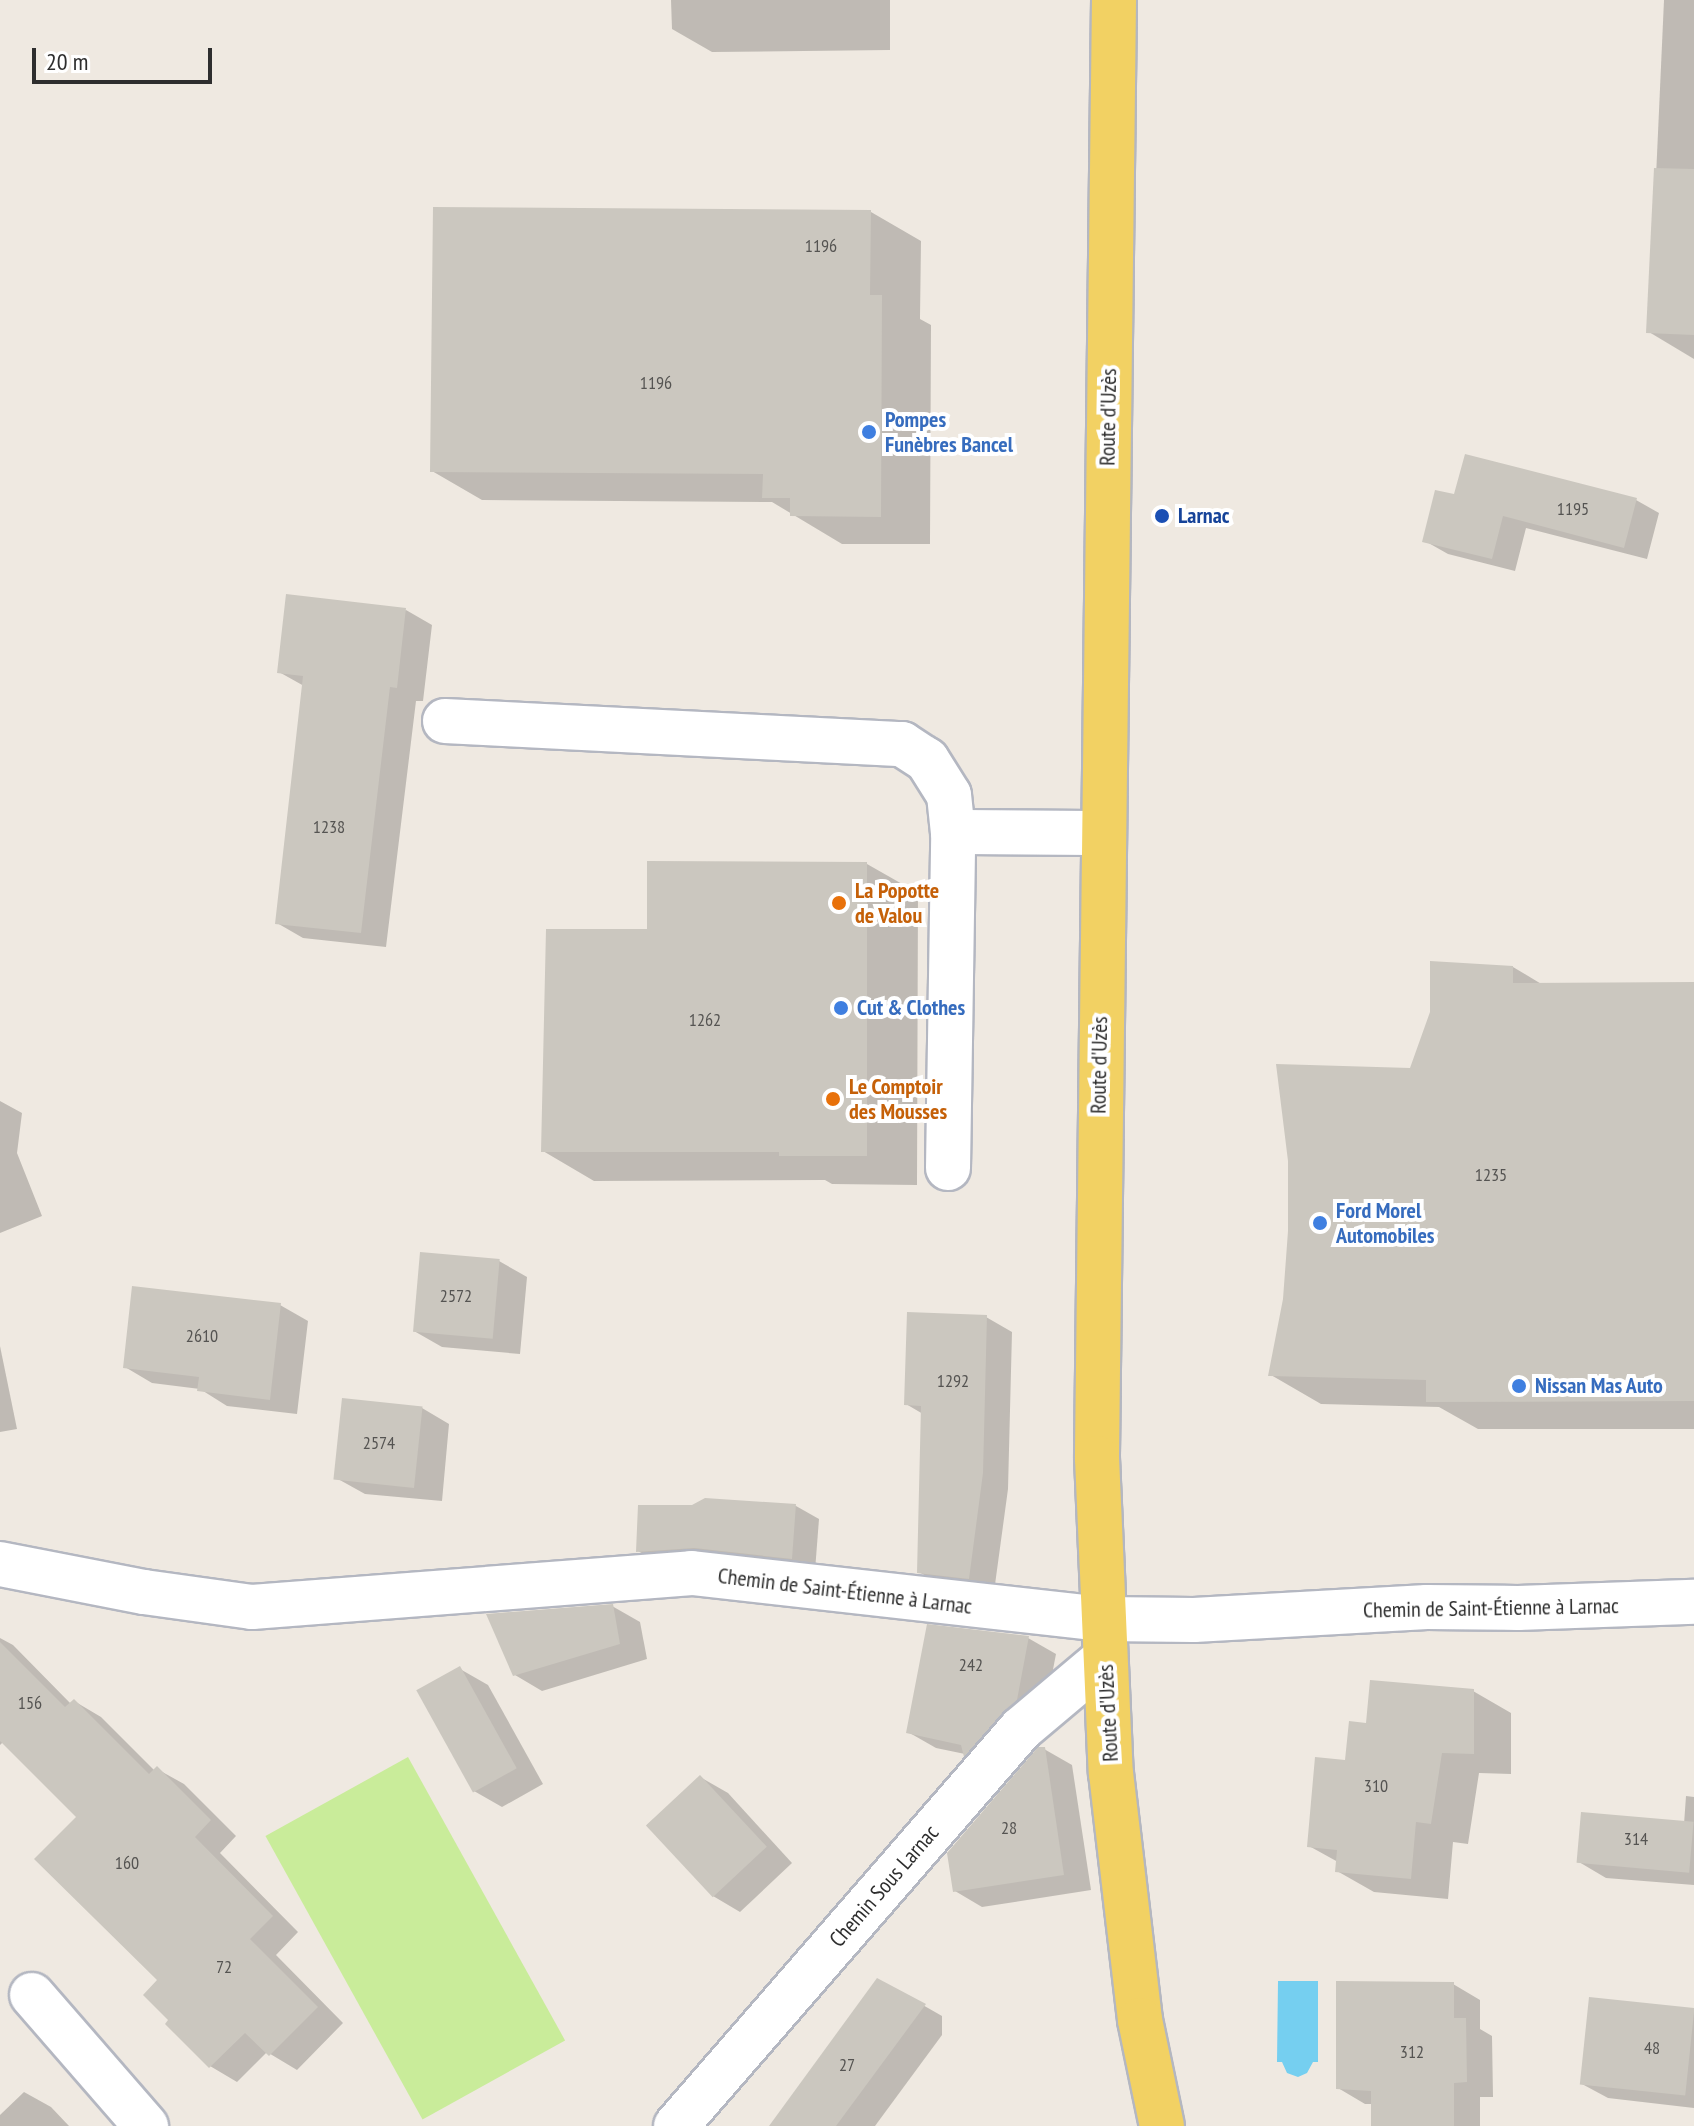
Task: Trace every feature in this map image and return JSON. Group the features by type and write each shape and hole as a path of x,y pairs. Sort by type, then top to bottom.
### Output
{"main road":[{"name":"Route d'Uzès","path":"1114,0 1096,1353 1111,1773 1140,2020 1162,2126"}],"street":[{"path":"445,721 902,744 927,760 949,795 953,832 948,1168"},
{"path":"953,832 1102,833"},
{"name":"Chemin de Saint-Étienne à Larnac","path":"0,1564 144,1592 252,1607 692,1573 1104,1639 1194,1620 1427,1607 1518,1608 1694,1602"},
{"name":"Chemin Sous Larnac","path":"676,2126 1021,1729 1104,1639"},
{"path":"32,1995 146,2126"}],"green space":[{"path":"408,1757 565,2040 423,2119 265,1836"}],"water":[{"path":"1278,1981 1318,1981 1318,2062 1313,2062 1307,2073 1298,2077 1287,2073 1282,2062 1277,2062"}],"building":[{"path":"1654,168 1694,169 1694,335 1646,333"},
{"path":"433,207 871,210 870,295 882,295 881,517 790,516 790,498 762,498 763,474 430,472"},
{"path":"1465,454 1637,498 1624,548 1503,516 1492,559 1422,542 1435,490 1454,494"},
{"path":"286,594 406,608 397,688 390,687 361,933 275,924 303,676 277,673"},
{"path":"647,861 867,862 867,1156 779,1156 779,1152 541,1152 546,929 647,929"},
{"path":"1430,961 1513,966 1513,983 1694,982 1694,1401 1426,1402 1426,1380 1268,1376 1283,1299 1288,1231 1288,1161 1276,1064 1410,1068 1430,1012"},
{"path":"420,1252 500,1259 493,1339 413,1332"},
{"path":"132,1286 281,1303 270,1400 197,1391 199,1377 123,1368"},
{"path":"907,1312 987,1315 983,1473 969,1579 917,1573 921,1406 904,1405"},
{"path":"342,1398 423,1406 414,1488 333,1480"},
{"path":"705,1498 796,1504 792,1559 694,1548 636,1552 638,1505 692,1505"},
{"path":"613,1604 620,1644 513,1676 486,1614"},
{"path":"927,1624 1029,1636 1017,1700 964,1757 961,1745 906,1733"},
{"path":"0,1642 65,1707 74,1699 149,1774 157,1766 211,1820 195,1837 273,1916 250,1939 318,2007 269,2056 245,2033 209,2068 165,2024 168,2020 143,1995 157,1980 34,1859 76,1817 0,1741"},
{"path":"460,1666 517,1768 473,1793 416,1690"},
{"path":"1370,1680 1474,1689 1474,1754 1442,1753 1431,1824 1416,1822 1411,1879 1335,1872 1337,1850 1307,1847 1315,1757 1345,1760 1349,1721 1366,1723"},
{"path":"1038,1747 1045,1747 1064,1875 953,1892 947,1853"},
{"path":"700,1775 767,1847 713,1897 646,1825"},
{"path":"1581,1812 1694,1822 1689,1873 1577,1863"},
{"path":"877,1978 926,2004 836,2126 769,2126"},
{"path":"1336,1981 1454,1982 1454,2018 1466,2018 1467,2082 1454,2083 1454,2126 1371,2126 1371,2091 1336,2089"},
{"path":"1589,1997 1694,2008 1685,2096 1580,2085"}],"place":[{"name":"Pompes Funèbres Bancel","path":"869,432"},
{"name":"Larnac","path":"1162,516"},
{"name":"La Popotte de Valou","path":"839,903"},
{"name":"Cut & Clothes","path":"841,1008"},
{"name":"Le Comptoir des Mousses","path":"833,1099"},
{"name":"Ford Morel Automobiles","path":"1320,1223"},
{"name":"Nissan Mas Auto","path":"1519,1386"}]}
